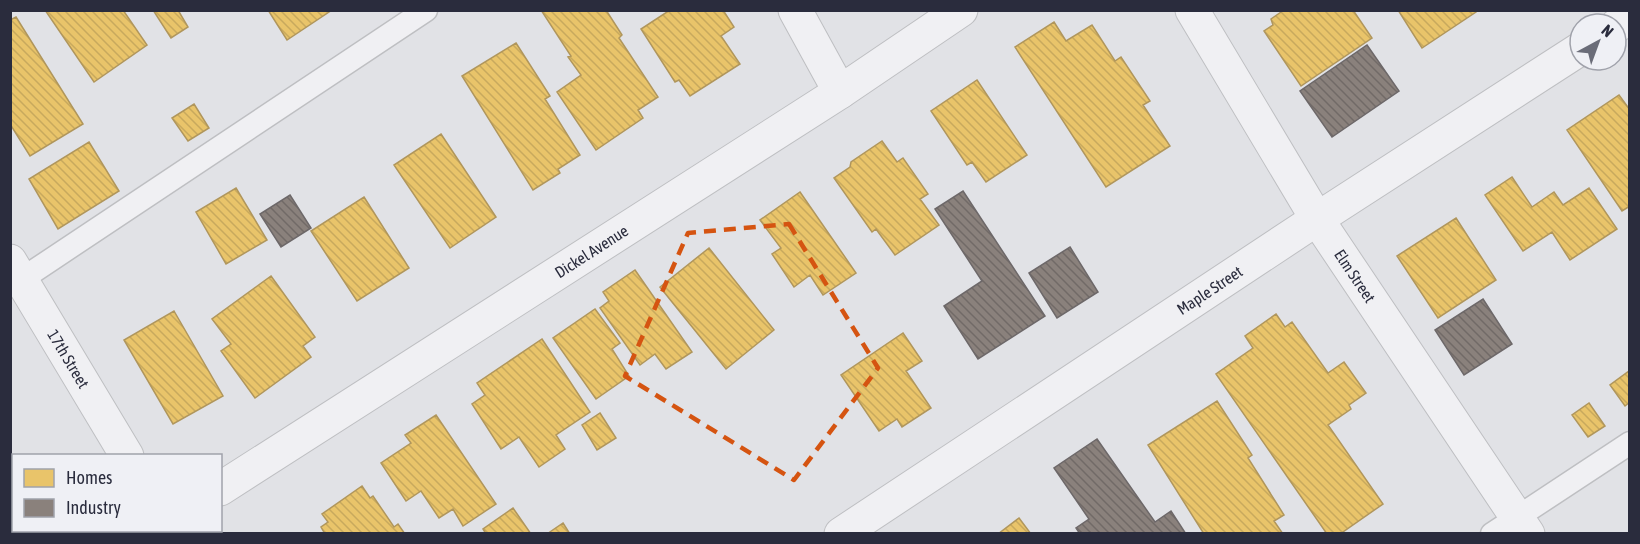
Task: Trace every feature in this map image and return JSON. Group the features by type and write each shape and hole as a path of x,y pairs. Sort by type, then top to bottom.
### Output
{"street":[{"path":"795,10 840,92"},
{"name":"Dickel Avenue","path":"222,488 840,92 961,10"},
{"name":"Elm Street","path":"1192,10 1317,219 1512,528"},
{"name":"Maple Street","path":"841,534 1317,219 1568,57"},
{"name":"17th Street","path":"16,270 126,454"}],"lane":[{"path":"16,270 426,10"},
{"path":"1512,528 1629,442"}],"highlighted area":[{"path":"789,224 878,368 794,480 625,376 688,233"}],"building: Homes":[{"path":"45,10 123,10 147,45 94,82"},
{"path":"153,10 178,10 188,27 171,38"},
{"path":"268,10 332,10 287,40"},
{"path":"541,10 606,10 622,35 619,38 658,97 638,110 643,118 596,150 557,92 581,75"},
{"path":"670,10 723,10 734,27 721,36 740,64 690,96 679,80 675,82 641,29"},
{"path":"1284,10 1353,10 1372,38 1301,86 1264,31 1273,25 1271,19"},
{"path":"1398,10 1475,10 1476,12 1422,48"},
{"path":"16,17 83,124 30,156 10,124 10,20"},
{"path":"1054,22 1066,41 1092,25 1115,61 1121,57 1150,101 1143,105 1170,146 1106,187 1015,47"},
{"path":"516,43 550,96 545,99 580,155 558,169 560,173 533,190 462,76"},
{"path":"977,80 1027,155 986,182 972,162 967,165 931,111"},
{"path":"1619,95 1630,110 1630,206 1622,211 1567,130"},
{"path":"194,104 209,128 188,141 172,118"},
{"path":"441,134 496,217 450,248 394,165"},
{"path":"882,141 897,162 903,158 928,194 920,199 939,225 895,255 876,229 872,232 834,178 850,167 851,162"},
{"path":"89,142 119,191 58,229 29,179"},
{"path":"1512,177 1532,207 1554,192 1563,205 1589,188 1617,229 1570,260 1552,232 1523,251 1485,195"},
{"path":"236,188 267,240 226,264 196,212"},
{"path":"800,192 856,273 823,295 810,275 794,287 772,254 781,248 760,220"},
{"path":"364,197 409,268 357,301 311,231"},
{"path":"1456,218 1496,280 1438,318 1397,256"},
{"path":"709,248 774,330 726,369 660,287"},
{"path":"635,270 692,352 666,369 655,354 640,365 600,308 609,301 603,292"},
{"path":"271,276 315,337 303,346 311,357 255,398 221,351 231,344 212,319"},
{"path":"595,309 620,343 612,349 629,376 596,399 553,338"},
{"path":"174,311 223,396 173,424 124,340"},
{"path":"1276,314 1285,327 1292,322 1328,373 1344,362 1366,393 1349,405 1351,409 1328,425 1383,504 1340,534 1327,534 1216,374 1253,348 1245,336"},
{"path":"903,333 922,361 906,371 931,408 902,427 897,419 879,431 841,375"},
{"path":"542,339 590,412 556,435 565,449 539,467 519,437 501,449 472,404 485,395 477,383"},
{"path":"1629,371 1630,402 1625,406 1610,385"},
{"path":"1217,401 1252,455 1248,458 1284,515 1274,521 1283,534 1204,534 1148,445"},
{"path":"1589,403 1605,426 1588,437 1572,415"},
{"path":"600,413 616,438 597,450 582,425"},
{"path":"436,415 496,504 463,526 453,509 439,518 421,491 406,501 381,463 411,443 405,435"},
{"path":"362,486 370,498 373,496 394,527 398,524 405,534 325,534 321,527 328,522 322,514"},
{"path":"12,508 12,532 42,532 43,534 10,534 10,510"},
{"path":"513,508 531,534 486,534 483,529"},
{"path":"1019,518 1031,534 998,534"},
{"path":"563,523 570,534 547,534"}],"building: Industry":[{"path":"1367,45 1399,91 1332,137 1300,91"},
{"path":"963,191 1045,316 978,359 944,306 982,281 935,209"},
{"path":"290,195 311,228 281,247 260,214"},
{"path":"1070,247 1098,292 1057,318 1029,273"},
{"path":"1483,299 1512,344 1464,375 1435,330"},
{"path":"1097,439 1155,522 1171,511 1186,534 1080,534 1076,528 1089,519 1054,468"}]}
